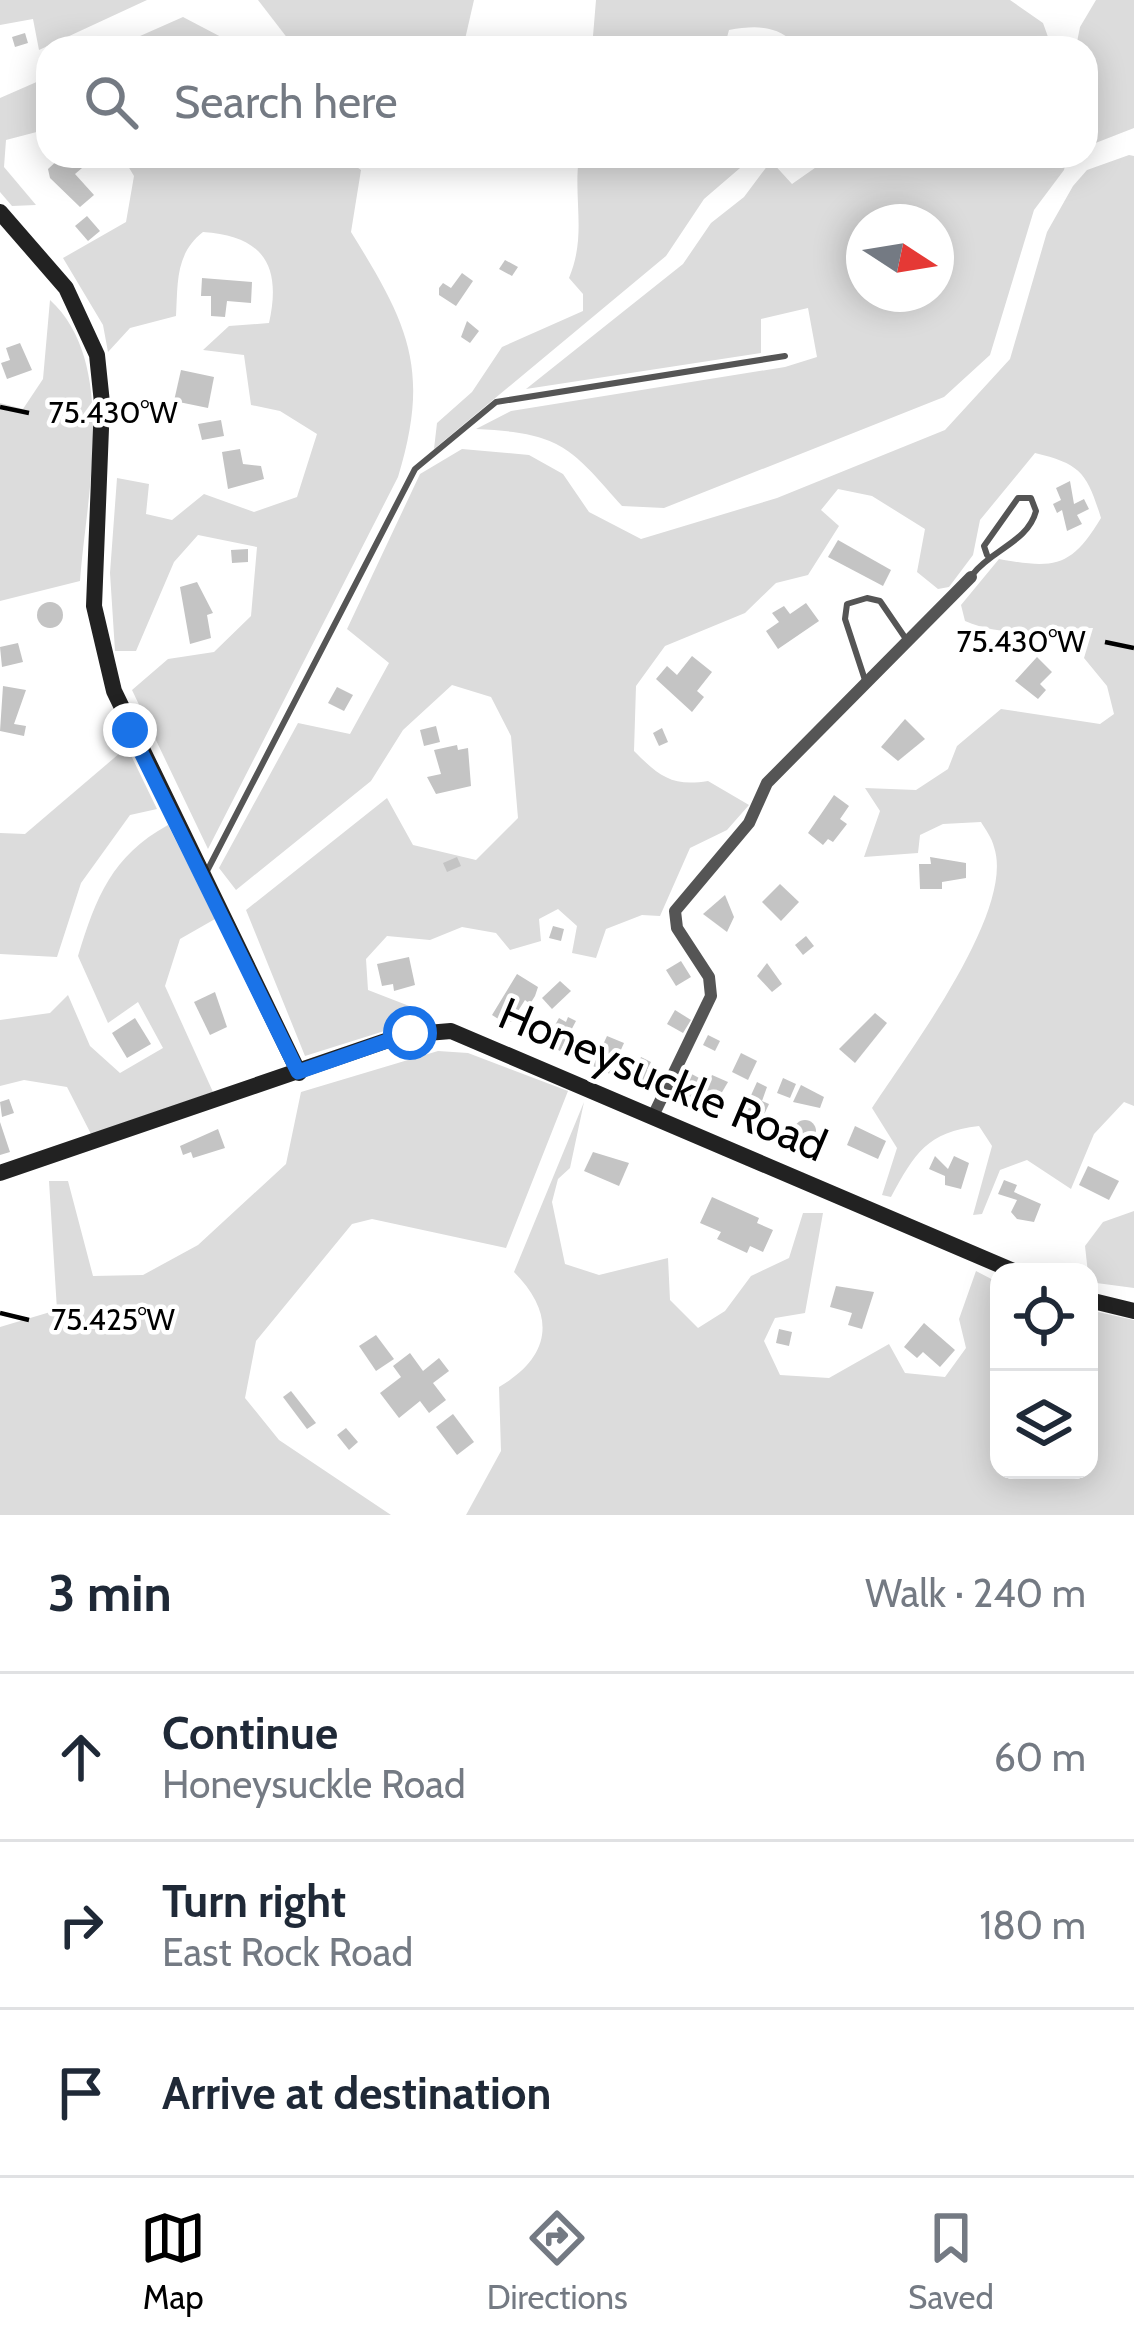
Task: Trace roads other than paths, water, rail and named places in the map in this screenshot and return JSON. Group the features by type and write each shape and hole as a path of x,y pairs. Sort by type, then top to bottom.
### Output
{"street":[{"path":"0,212 66,288 93,343 102,403 93,573 99,638 137,746 205,874 298,1072"},
{"path":"654,1114 711,995 709,977 677,928 679,900 749,823 767,783 971,577"},
{"name":"Honeysuckle Road","path":"0,1173 403,1035 451,1031 995,1263"},
{"path":"1098,1302 1134,1310"}],"lane":[{"path":"205,874 415,469 496,403 785,356"},
{"path":"971,577 987,555 1030,527 1036,511 1031,497 1018,498 997,523 984,546 987,555"},
{"path":"866,683 845,619 847,604 867,598 880,601 908,641"}]}
